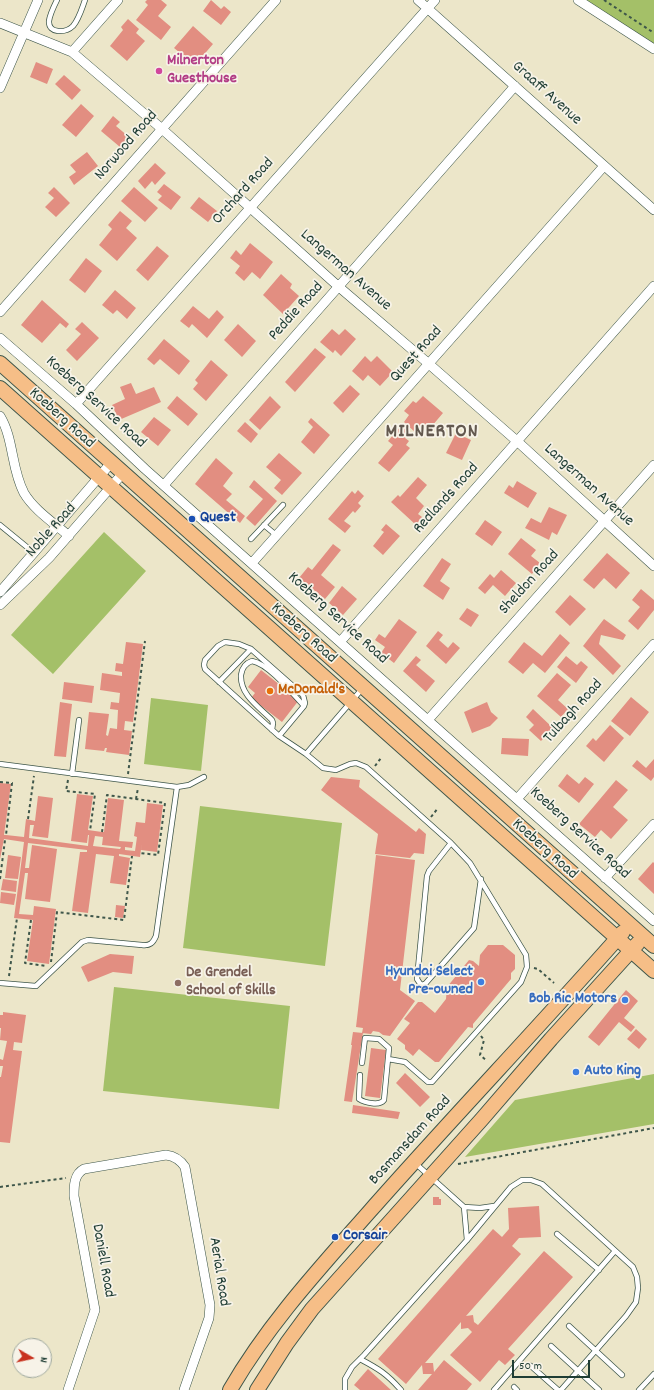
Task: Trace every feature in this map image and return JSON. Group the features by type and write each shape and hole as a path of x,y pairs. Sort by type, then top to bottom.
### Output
{"main road":[{"name":"Koeberg Road","path":"0,364 649,941"},
{"name":"Koeberg Road","path":"0,388 654,971"},
{"name":"Bosmansdam Road","path":"230,1390 266,1333 343,1242 414,1162 538,1028 630,924"},
{"path":"257,1390 287,1343 312,1309 430,1177 550,1039 632,950 649,941"}],"street":[{"path":"0,88 38,0"},
{"path":"72,52 118,0"},
{"name":"Norwood Road","path":"0,312 276,0"},
{"name":"Graaff Avenue","path":"418,0 654,210"},
{"name":"Orchard Road","path":"76,404 435,0"},
{"path":"578,0 654,50"},
{"name":"Langerman Avenue","path":"0,23 72,52 162,129 338,287 518,442 654,566"},
{"name":"Peddie Road","path":"164,485 515,86"},
{"name":"Quest Road","path":"252,563 604,166"},
{"name":"Redlands Road","path":"340,642 654,286"},
{"name":"Koeberg Service Road","path":"0,338 76,404 164,485 654,921"},
{"path":"0,416 6,428 23,490 31,502 69,536"},
{"name":"Noble Road","path":"0,592 111,463"},
{"name":"Sheldon Road","path":"428,720 654,466"},
{"name":"Noble Road","path":"0,605 49,558 123,473"},
{"name":"Tulbagh Road","path":"517,799 654,644"},
{"path":"605,878 654,824"},
{"name":"Aerial Road","path":"76,1178 84,1169 166,1155 172,1156 182,1162 185,1167 210,1311 209,1318 184,1390"},
{"name":"Daniell Road","path":"68,1390 95,1310 74,1196 76,1178"}],"lane":[{"path":"57,0 50,17 49,24 51,28 59,32 64,32 72,27 76,22 85,0"},
{"path":"251,539 283,504"},
{"path":"0,525 33,552"},
{"path":"264,525 276,535"},
{"path":"279,736 304,706 306,703 305,699 299,691 251,649 232,642 225,642 218,646 205,660 205,669 279,736 306,754 323,768 339,770 350,764 360,764 366,767 451,843 470,863 526,955 527,968 521,982 478,1032 431,1082 428,1082 405,1062 388,1059"},
{"path":"219,682 251,649"},
{"path":"272,730 274,723 272,720 246,695 243,690 241,674 242,669 248,663 252,661 262,664 285,685 304,706"},
{"path":"306,754 364,688"},
{"path":"70,774 79,720"},
{"path":"0,764 176,788 188,785 204,777"},
{"path":"0,983 36,986 82,942 88,940 142,946 148,946 152,943 156,936 176,788"},
{"path":"451,843 428,871 416,979 421,985 425,984 474,928 480,879"},
{"path":"360,1075 359,1100 381,1104 384,1100 388,1047 381,1040 367,1038 364,1040 362,1063"},
{"path":"414,1162 464,1207 480,1208 494,1206"},
{"path":"346,1390 345,1379 352,1367 467,1240 511,1187 522,1180 531,1180 542,1184 615,1251 633,1268 637,1276 638,1288 636,1302 626,1316 560,1390 532,1366"},
{"path":"464,1207 467,1240"},
{"path":"557,1234 599,1270"},
{"path":"494,1390 615,1251"},
{"path":"569,1326 622,1375"},
{"path":"551,1346 599,1390"},
{"path":"360,1359 389,1376 401,1390"},
{"path":"639,1390 654,1375"}],"path":[{"path":"604,0 654,33"},
{"path":"127,781 145,641"},
{"path":"28,819 35,769"},
{"path":"70,774 66,791 95,794 90,830"},
{"path":"0,782 12,783 6,835"},
{"path":"136,799 139,782"},
{"path":"102,832 107,795 165,803 158,855 140,853"},
{"path":"427,822 438,808"},
{"path":"0,879 5,840"},
{"path":"31,920 25,963 50,967 57,912 124,920 132,856"},
{"path":"8,984 17,918"},
{"path":"527,968 538,969 554,983"},
{"path":"478,1032 484,1040 480,1055 486,1060"},
{"path":"455,1165 654,1128"},
{"path":"0,1187 76,1178"}],"green space":[{"path":"578,0 654,0 654,49"},
{"path":"104,532 146,571 53,674 11,635"},
{"path":"151,698 208,705 201,771 144,764"},
{"path":"200,806 342,823 325,966 183,948"},
{"path":"114,987 290,1006 279,1109 103,1091"},
{"path":"654,1074 654,1124 465,1157 515,1100"}],"building":[{"path":"147,0 161,0 167,5 158,16 171,27 161,40 136,20 148,5 145,2"},
{"path":"211,0 221,9 224,6 231,12 221,25 203,11"},
{"path":"128,19 139,29 136,33 145,41 127,61 110,46 123,30 121,27"},
{"path":"193,26 213,44 195,65 174,48"},
{"path":"36,62 53,69 47,84 30,77"},
{"path":"64,75 81,90 72,100 55,84"},
{"path":"81,104 94,116 76,137 62,125"},
{"path":"113,116 120,122 116,126 129,137 120,147 101,131"},
{"path":"87,152 98,166 74,185 69,177 76,172 70,165"},
{"path":"155,163 166,173 155,185 152,181 145,189 138,181"},
{"path":"164,184 181,197 171,210 158,200 162,196 157,192"},
{"path":"54,187 70,203 56,217 45,207 54,198 48,193"},
{"path":"134,187 158,208 145,222 121,201"},
{"path":"199,197 217,211 208,222 190,208"},
{"path":"120,211 132,221 126,228 137,238 117,261 99,245 112,229 108,225"},
{"path":"250,243 273,262 260,279 252,272 244,281 235,273 240,266 230,258 236,250 241,255"},
{"path":"157,246 169,256 148,281 136,270"},
{"path":"86,258 102,271 85,293 69,280"},
{"path":"281,274 292,284 290,288 299,296 283,314 263,295"},
{"path":"115,290 136,308 127,319 117,310 113,314 102,305"},
{"path":"42,300 69,324 66,328 60,323 42,343 21,325"},
{"path":"193,306 209,319 217,310 224,317 207,338 192,324 189,328 180,321"},
{"path":"82,322 99,338 77,361 66,350 81,334 75,329"},
{"path":"238,324 256,341 242,357 224,340"},
{"path":"332,329 339,335 345,329 356,339 341,356 335,350 333,353 320,342"},
{"path":"164,339 190,361 179,375 160,359 154,365 147,359"},
{"path":"315,348 326,357 295,392 285,382"},
{"path":"365,356 371,362 377,356 393,372 380,386 368,375 363,381 352,371"},
{"path":"211,360 228,375 206,401 193,389 198,383 195,380"},
{"path":"131,383 136,394 154,387 161,402 119,420 112,405 125,399 120,387"},
{"path":"350,385 360,394 343,413 333,403"},
{"path":"177,396 198,414 188,426 167,408"},
{"path":"270,396 281,407 260,430 249,420"},
{"path":"423,396 443,413 426,433 420,428 416,433 404,422 409,415 404,411 413,401 416,403"},
{"path":"154,417 171,430 158,446 141,432"},
{"path":"311,418 330,435 314,454 301,442 313,427 308,422"},
{"path":"245,422 258,434 251,443 237,431"},
{"path":"401,426 409,433 405,438 409,441 406,445 410,448 389,472 378,463 393,445 388,441"},
{"path":"456,433 471,440 462,460 446,453"},
{"path":"279,453 302,473 282,495 274,488 281,480 266,467"},
{"path":"216,458 233,473 223,486 232,494 226,500 245,516 240,523 195,484"},
{"path":"418,477 427,485 416,498 424,506 418,514 422,517 416,525 391,502 398,495 400,497"},
{"path":"254,480 277,501 255,526 246,518 263,499 249,487"},
{"path":"517,481 537,493 528,508 504,493 509,485 513,488"},
{"path":"358,490 364,496 358,503 361,506 355,513 353,511 344,521 351,526 345,533 328,519 352,491 355,494"},
{"path":"549,507 567,515 557,535 552,532 549,540 525,528 531,518 541,523"},
{"path":"485,520 502,532 492,546 475,534"},
{"path":"386,524 400,536 383,555 373,546 384,532 381,530"},
{"path":"521,538 536,550 531,556 540,563 532,574 508,554"},
{"path":"333,544 341,550 321,575 335,587 325,599 299,578 308,567 312,570"},
{"path":"607,553 630,573 616,589 604,578 594,589 583,580"},
{"path":"442,558 451,564 440,581 450,588 443,600 423,586"},
{"path":"501,570 516,583 505,596 493,585 485,594 478,588 490,574 494,578"},
{"path":"342,586 357,599 343,615 329,603"},
{"path":"641,589 654,600 654,610 638,630 628,621 640,607 632,600"},
{"path":"570,595 586,609 570,626 555,612"},
{"path":"467,608 479,615 471,627 459,619"},
{"path":"399,619 417,632 394,663 381,653 385,647 375,640 379,634 385,638"},
{"path":"604,619 626,635 623,640 601,635 599,644 621,666 613,675 583,646"},
{"path":"438,631 443,635 439,640 448,648 453,642 460,648 446,664 426,646"},
{"path":"560,634 570,643 545,673 533,663 523,674 508,662 524,642 542,656"},
{"path":"126,642 143,644 133,722 125,721 124,730 132,731 129,755 106,752 107,748 105,748 104,751 85,749 89,712 109,714 106,735 108,736 110,728 117,729 118,710 110,709 111,702 119,703 120,693 100,690 102,673 122,676 122,672 115,671 116,663 123,664"},
{"path":"416,656 421,660 416,665 435,681 426,692 403,671"},
{"path":"566,656 577,665 581,661 588,667 576,683 557,667"},
{"path":"261,670 299,700 282,722 251,698 255,693 248,687"},
{"path":"557,673 571,685 558,700 568,709 561,717 537,696"},
{"path":"64,682 94,686 92,703 62,699"},
{"path":"631,697 649,712 630,736 611,721"},
{"path":"60,702 72,704 66,757 54,756"},
{"path":"487,702 491,712 498,718 490,726 472,733 464,712"},
{"path":"533,709 553,728 541,741 529,730 534,725 526,717"},
{"path":"610,725 624,738 604,762 586,746 593,738 596,741"},
{"path":"502,738 529,739 528,756 501,754"},
{"path":"654,759 654,777 651,781 632,766 637,760 646,768"},
{"path":"567,774 579,784 585,777 594,784 579,803 558,786"},
{"path":"331,777 360,780 359,787 416,832 419,828 426,834 424,854 414,853 410,858 375,854 378,834 321,790"},
{"path":"616,780 628,790 613,807 628,820 611,839 601,830 595,837 579,824"},
{"path":"0,783 11,784 4,835 24,837 26,819 35,821 38,796 53,798 48,838 32,836 34,825 30,825 29,838 88,846 89,835 87,843 71,841 77,794 93,796 88,830 102,832 104,832 108,798 124,800 119,841 133,842 132,848 125,847 125,850 135,851 137,837 134,836 136,822 145,823 147,803 163,805 157,852 141,850 142,842 140,857 119,854 119,856 130,858 126,885 110,883 114,856 96,854 88,913 72,911 80,852 87,852 87,850 28,843 25,868 29,868 32,845 57,849 50,902 25,899 28,873 25,873 19,914 33,915 34,906 56,909 49,964 27,961 33,920 14,918 24,842 4,839 0,859","holes":["95,836 103,837 102,845 121,847 120,849 93,846"]},
{"path":"8,855 21,857 18,879 5,878"},
{"path":"376,855 415,860 400,990 415,1001 390,1036 373,1031 371,1034 362,1033 363,1028 356,1027"},
{"path":"653,862 654,863 654,894 638,879"},
{"path":"3,879 17,881 16,892 1,890"},
{"path":"1,892 16,894 14,905 0,903"},
{"path":"116,905 125,906 123,918 115,917"},
{"path":"488,945 503,945 515,955 515,969 511,973 511,979 473,1024 473,1028 468,1027 439,1062 435,1062 419,1049 413,1056 405,1049 405,1045 397,1039 410,1023 404,1019 418,1002 422,1002 435,1013 446,999 447,987 469,960 473,961 479,966 480,955"},
{"path":"110,954 134,956 132,974 113,972 88,982 81,967"},
{"path":"626,990 638,1001 624,1018 635,1027 631,1032 619,1022 599,1046 588,1037"},
{"path":"3,1012 26,1015 22,1043 14,1042 13,1050 22,1051 10,1143 0,1142 0,1077 3,1066 0,1066 0,1059 3,1060 7,1041 0,1040 0,1015 3,1015"},
{"path":"636,1029 647,1039 639,1049 627,1039"},
{"path":"353,1032 363,1033 352,1102 344,1101"},
{"path":"371,1048 386,1050 380,1098 365,1096"},
{"path":"405,1073 430,1097 420,1107 396,1083"},
{"path":"353,1105 400,1112 398,1119 352,1113"},
{"path":"433,1197 439,1197 439,1199 441,1199 441,1205 433,1205"},
{"path":"539,1206 541,1237 519,1238 512,1246 521,1254 466,1316 473,1315 474,1322 478,1325 544,1251 573,1277 508,1349 515,1355 505,1365 499,1360 480,1382 450,1355 472,1332 468,1328 461,1329 461,1322 425,1363 433,1363 434,1372 444,1360 472,1384 467,1390 418,1390 432,1374 423,1374 422,1365 406,1384 378,1359 493,1229 502,1237 509,1229 508,1208"},
{"path":"368,1369 391,1390 360,1390 354,1385"}],"place":[{"name":"Milnerton Guesthouse","path":"159,71"},
{"name":"Quest","path":"192,519"},
{"name":"McDonald's","path":"270,691"},
{"name":"Hyundai Select Pre-owned","path":"481,982"},
{"name":"De Grendel School of Skills","path":"178,983"},
{"name":"Bob Ric Motors","path":"625,1000"},
{"name":"Auto King","path":"576,1072"},
{"name":"Corsair","path":"335,1237"}],"district":[{"name":"MILNERTON","path":"432,433"}]}
